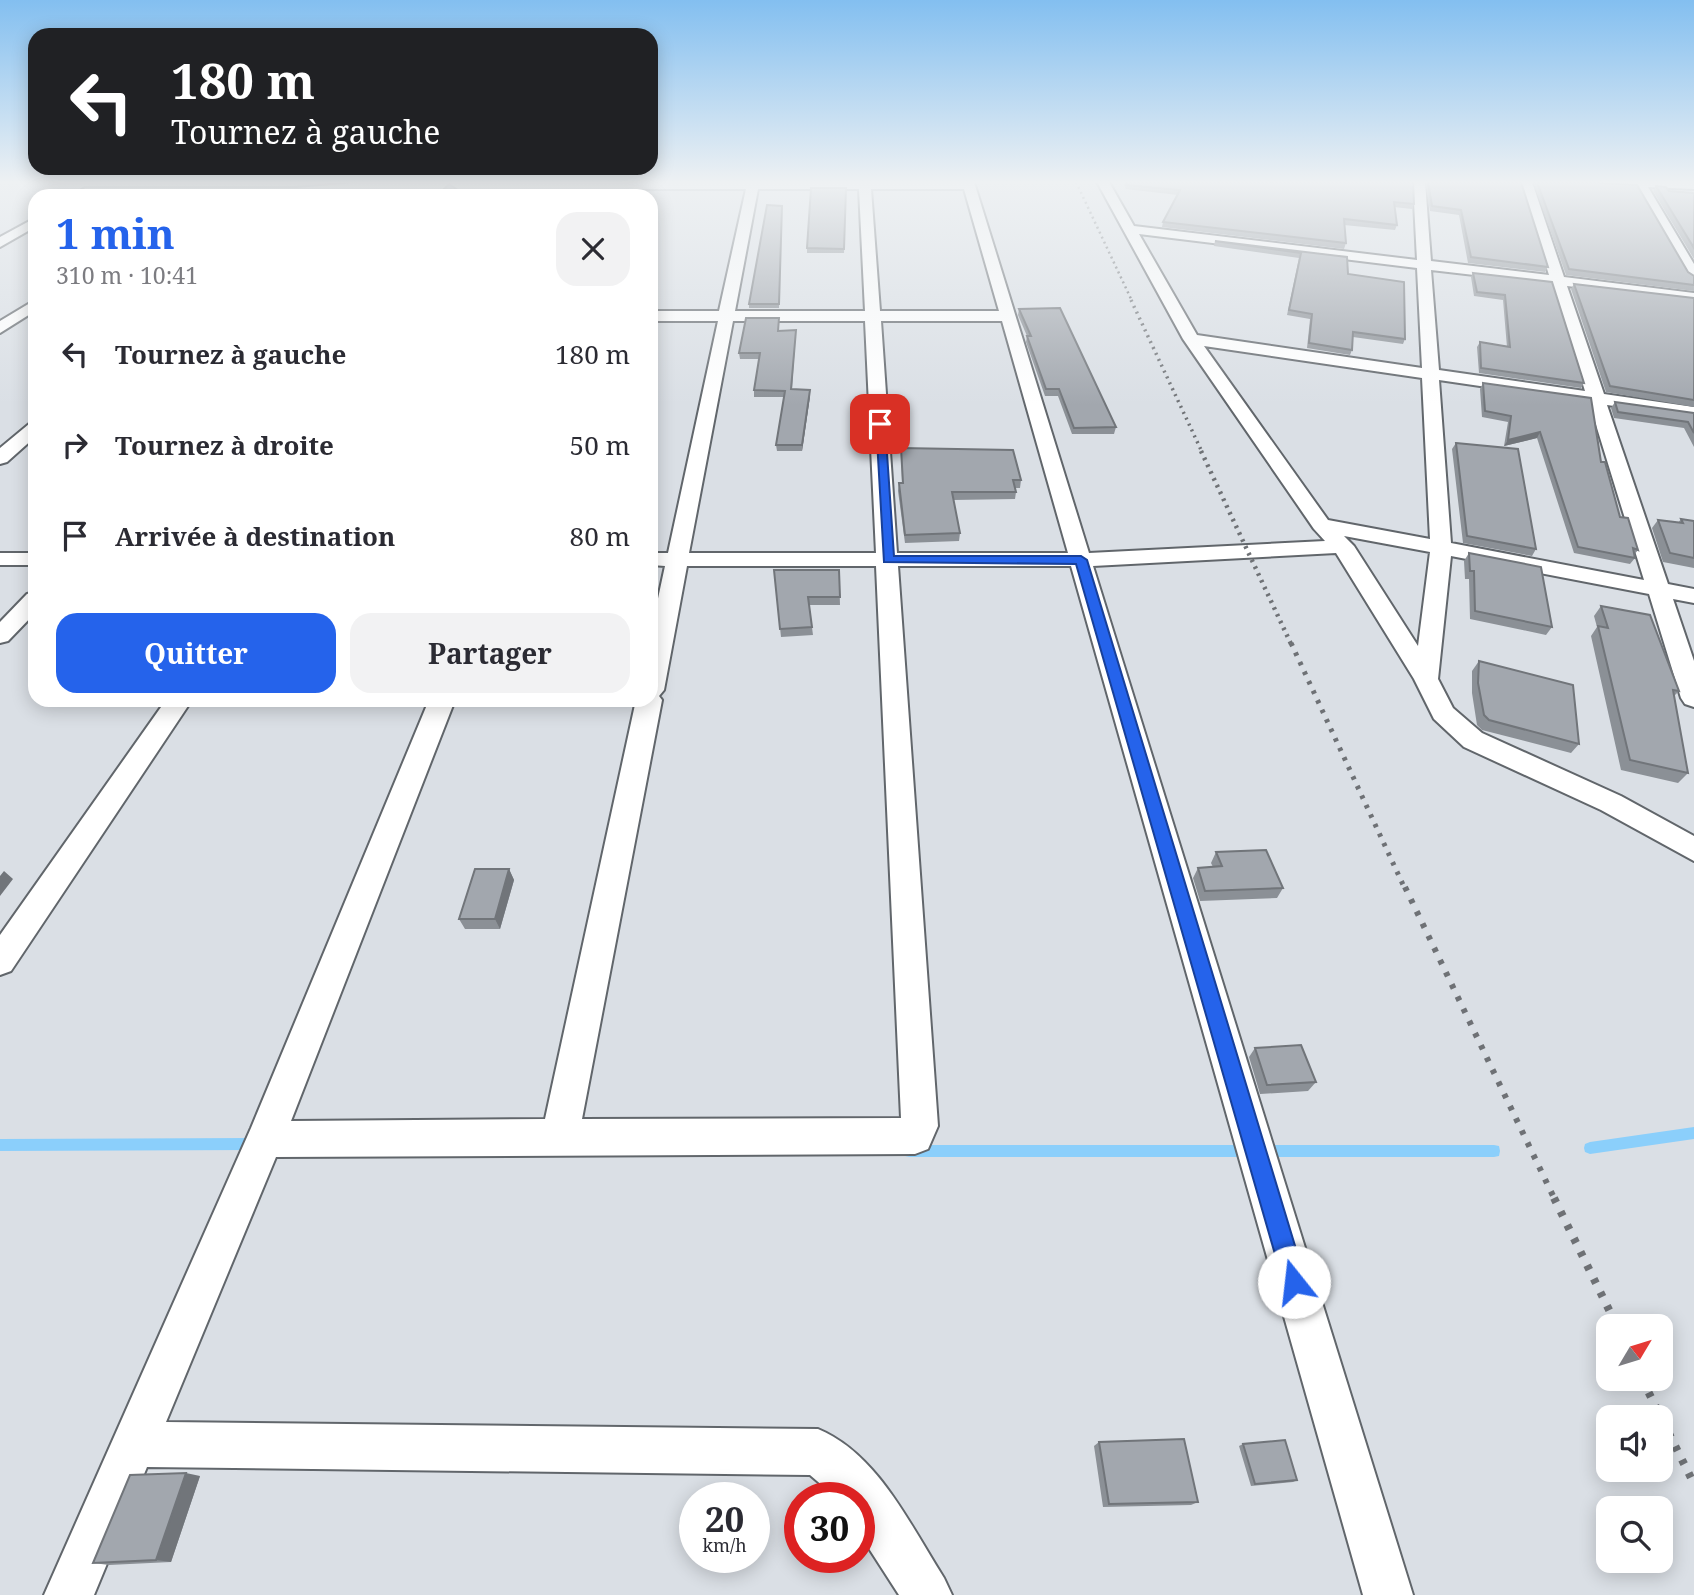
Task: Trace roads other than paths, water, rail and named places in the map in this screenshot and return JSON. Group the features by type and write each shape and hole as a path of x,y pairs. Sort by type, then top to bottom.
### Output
{"street":[{"path":"658,656 738,256"},
{"path":"265,1139 915,1136 920,1126 869,256"},
{"path":"990,256 1388,1595"},
{"path":"1144,256 1191,339 1321,525 1343,546 1426,679 1443,713 1473,740 1611,803 1694,850"},
{"path":"1360,256 1694,297"},
{"path":"1424,256 1441,548 1426,679"},
{"path":"1550,256 1694,698"},
{"path":"1683,256 1694,276"},
{"path":"0,328 28,309"},
{"path":"0,316 28,316"},
{"path":"658,316 1008,316"},
{"path":"1191,339 1694,412"},
{"path":"0,458 28,434"},
{"path":"1321,525 1694,596"},
{"path":"658,559 1081,560 1343,546"},
{"path":"0,559 28,559"},
{"path":"0,636 28,606"},
{"path":"0,961 174,707"},
{"path":"69,1595 265,1139 439,707"},
{"path":"560,1137 648,707"},
{"path":"134,1444 818,1452 855,1482 927,1595"}],"waterway":[{"path":"1590,1148 1694,1133"},
{"path":"0,1145 255,1144"},
{"path":"910,1151 1249,1151"},
{"path":"1264,1151 1494,1151"}],"railway":[{"path":"1111,256 1132,301"},
{"path":"1131,300 1202,452"},
{"path":"1201,451 1291,644"},
{"path":"1291,643 1405,889"},
{"path":"1405,887 1555,1200"},
{"path":"1554,1198 1611,1314"},
{"path":"1648,1391 1694,1484"}]}
